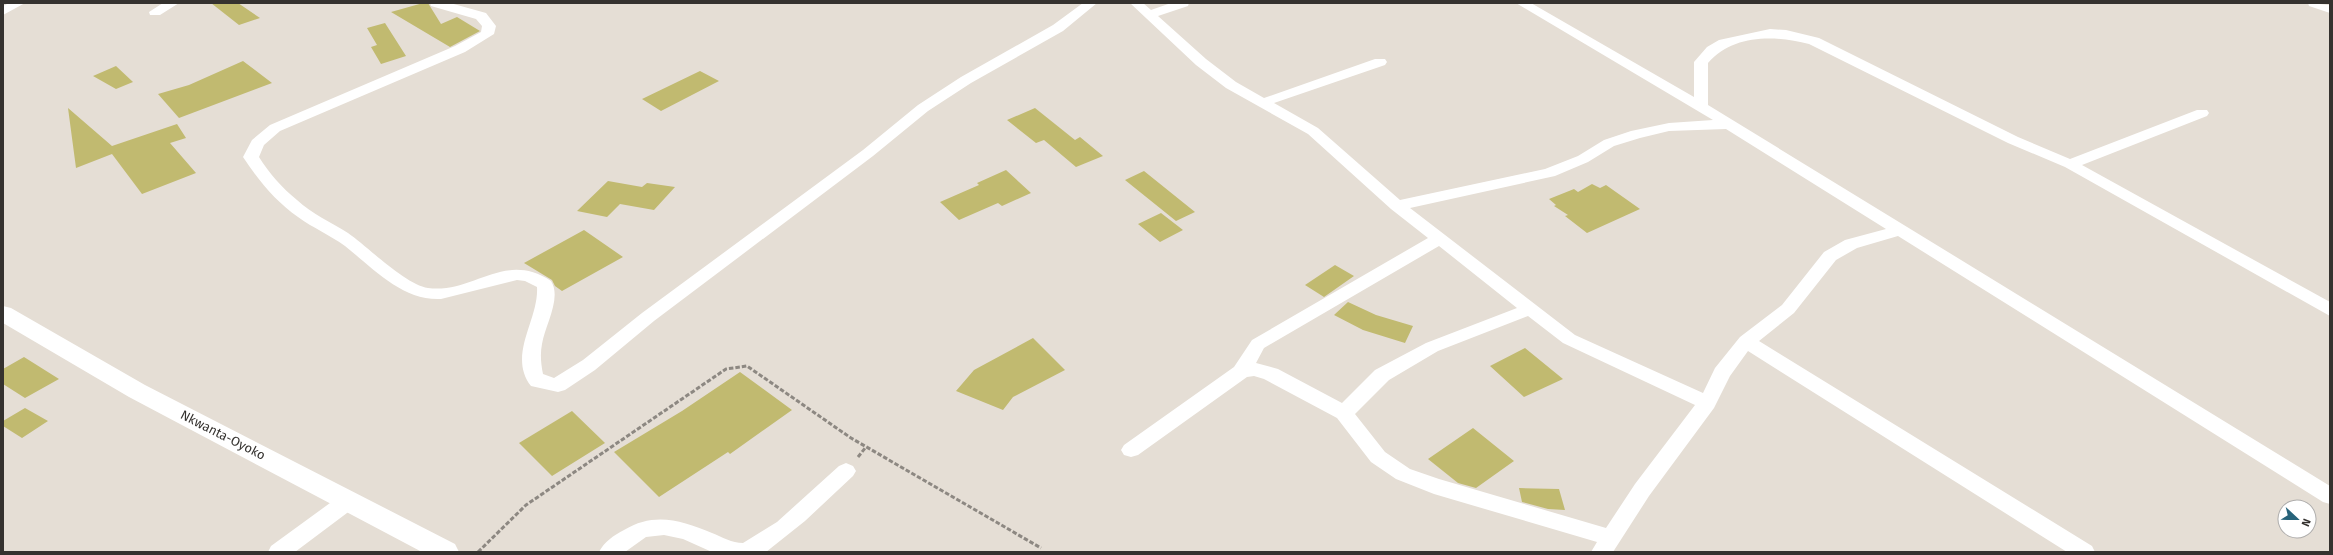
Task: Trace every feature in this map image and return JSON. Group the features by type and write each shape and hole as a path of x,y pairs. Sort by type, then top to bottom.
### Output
{"street":[{"path":"3,11 19,3"},
{"path":"155,12 173,3"},
{"path":"436,3 481,16 489,26 487,34 460,49 275,128 257,143 251,157 260,173 300,211 342,237 397,279 417,291 429,294 444,292 507,277 526,275 541,282 545,285 546,297 532,343 531,362 534,376 538,381 550,385 558,385 568,380 589,365 648,317 868,153 923,108 966,80 1058,28 1091,3"},
{"path":"1136,3 1177,38 1201,62 1231,84 1313,131 1397,206 1569,339 1707,403"},
{"path":"1149,15 1183,3"},
{"path":"1522,3 1729,124 2330,496"},
{"path":"2314,3 2330,9"},
{"path":"1701,107 1701,62 1712,50 1724,43 1770,33 1786,34 1814,41 1841,53 2013,140 2070,164 2330,310"},
{"path":"1262,103 1380,62"},
{"path":"2070,164 2202,112"},
{"path":"1397,206 1550,173 1582,159 1608,144 1636,134 1669,127 1729,124"},
{"path":"1131,450 1241,372 1254,369 1270,374 1344,413 1378,457 1403,474 1607,545 1642,490 1707,403 1722,373 1746,341 1788,309 1830,256 1851,244 1900,230"},
{"path":"1241,372 1258,344 1439,239"},
{"path":"1344,413 1382,375 1432,347 1530,309"},
{"name":"Nkwanta-Oyoko","path":"3,313 137,391 198,421 446,552"},
{"path":"1746,341 2084,552"},
{"path":"610,552 643,529 660,525 680,529 708,547 746,552 766,542 846,471"},
{"path":"279,552 348,501"}],"path":[{"path":"478,552 526,504 726,369 747,366 851,438 1041,548"}],"building":[{"path":"211,3 238,3 260,18 239,25"},
{"path":"428,3 441,24 457,17 480,31 450,47 391,12"},
{"path":"385,23 406,56 381,64 371,47 377,45 367,28"},
{"path":"243,61 272,83 179,118 158,94 189,85"},
{"path":"116,66 133,82 116,89 93,76"},
{"path":"700,71 719,81 661,111 642,99"},
{"path":"68,108 112,146 177,124 186,138 170,143 196,173 142,194 112,154 76,168"},
{"path":"1035,108 1075,140 1080,137 1103,156 1076,167 1044,140 1036,143 1007,120"},
{"path":"1006,170 1031,193 1002,206 998,203 959,220 940,202 979,185 977,183"},
{"path":"1144,171 1195,212 1176,221 1125,180"},
{"path":"608,181 642,187 647,183 675,187 654,210 620,204 607,217 577,211"},
{"path":"1592,184 1600,188 1606,185 1640,209 1587,233 1565,216 1568,215 1554,206 1556,205 1549,199 1574,189 1578,192"},
{"path":"1161,213 1183,230 1160,242 1138,224"},
{"path":"584,230 623,257 562,291 555,286 552,280 524,263"},
{"path":"1335,265 1354,276 1324,297 1305,285"},
{"path":"1348,302 1376,315 1413,326 1405,343 1363,330 1334,315"},
{"path":"1033,338 1065,370 1013,397 1003,410 956,391 974,370"},
{"path":"1525,348 1563,379 1524,397 1490,366"},
{"path":"24,357 59,379 25,398 3,384 3,369"},
{"path":"740,372 792,410 730,454 728,452 659,497 614,452 682,411"},
{"path":"25,408 48,421 22,438 3,426 3,421"},
{"path":"572,411 605,443 552,476 519,443"},
{"path":"1473,428 1514,461 1476,488 1458,483 1428,459"},
{"path":"1519,488 1559,489 1565,510 1548,509 1522,502"}]}
